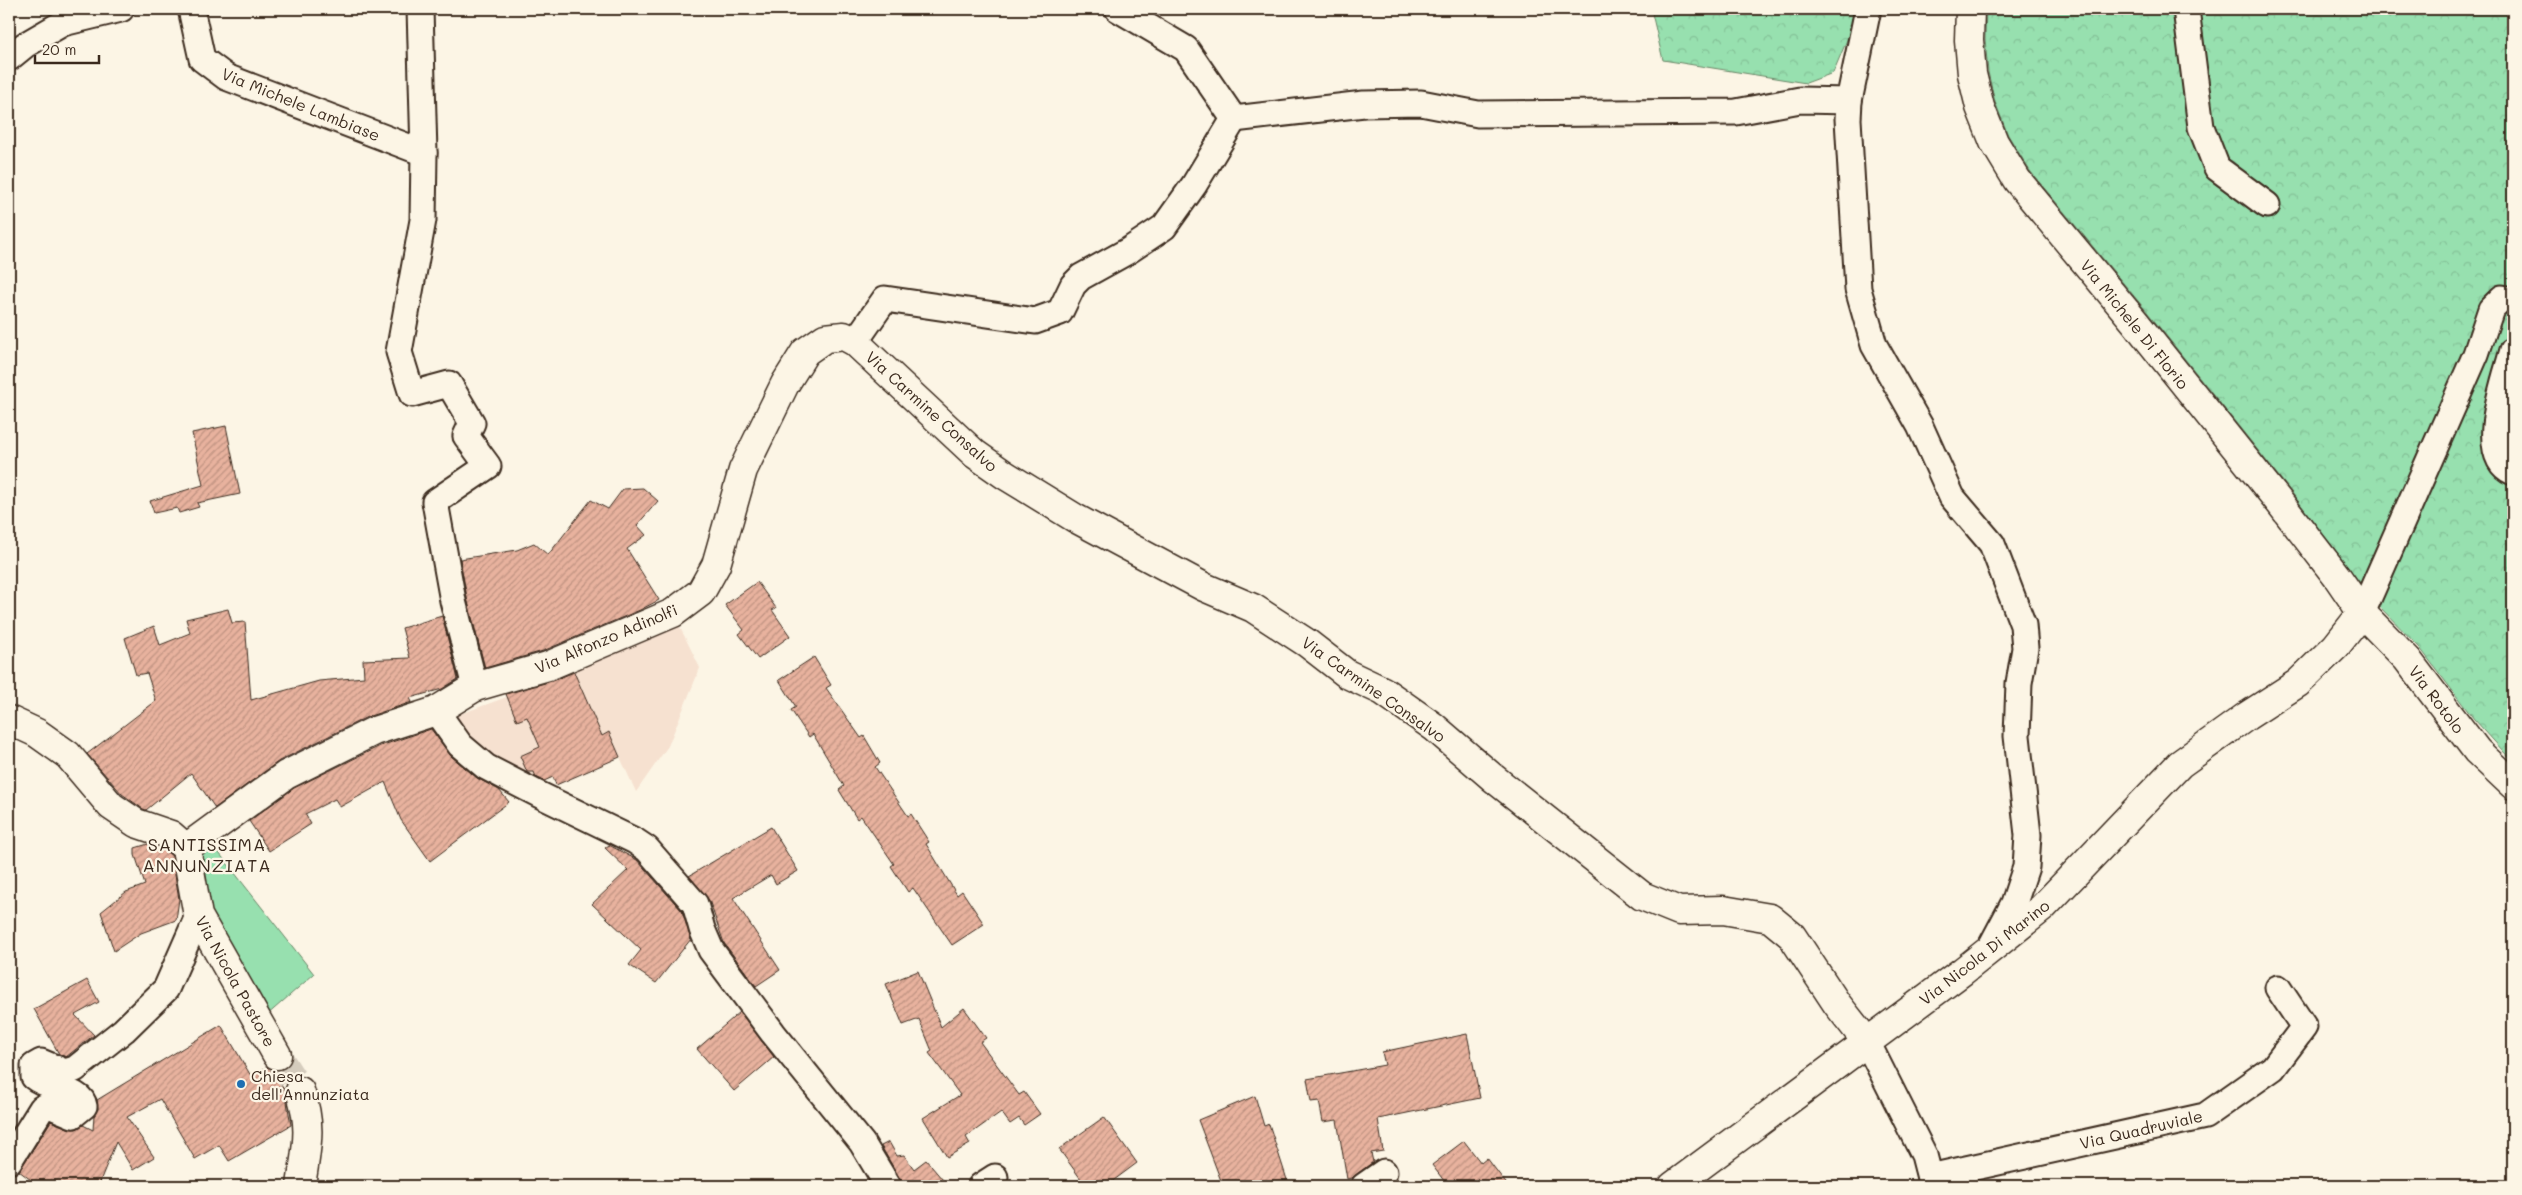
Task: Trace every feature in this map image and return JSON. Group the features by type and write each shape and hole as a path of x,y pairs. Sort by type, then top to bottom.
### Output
{"street":[{"path":"9,58 25,45 62,23 121,9"},
{"name":"Via Michele Lambiase","path":"191,9 202,59 226,77 424,154"},
{"path":"420,9 424,154 422,220 400,352 412,394 449,384 472,423 466,436 488,466 436,502 453,601 476,687"},
{"path":"1118,9 1186,49 1234,119"},
{"path":"1868,9 1849,101 1850,173 1858,289 1874,345 1920,426 1952,497 1992,544 2023,625 2025,648 2019,682 2018,736 2028,835 2026,868 2014,903 1989,950"},
{"name":"Via Michele Di Florio","path":"1970,9 1969,40 1972,74 1980,107 1994,142 2017,180 2135,322 2280,503 2338,578 2362,613"},
{"path":"2186,9 2201,127 2206,144 2217,168 2267,205"},
{"path":"1234,119 1364,104 1421,102 1478,114 1736,112 1800,100 1849,101"},
{"path":"855,342 885,298 1035,321 1060,312 1073,285 1082,277 1128,251 1164,227 1194,185 1234,119"},
{"path":"2362,613 2476,354 2491,309 2502,298 2513,300"},
{"name":"Via Alfonzo Adinolfi","path":"186,848 286,775 374,731 436,711 476,687 548,666 673,613 701,592 716,565 743,470 785,384 805,352 825,338 844,336 855,342"},
{"name":"Via Carmine Consalvo","path":"855,342 913,399 990,465 1075,518 1204,588 1253,608 1307,642 1347,674 1383,692 1434,727 1492,777 1642,896 1679,912 1723,910 1770,918 1792,936 1837,1004 1867,1042"},
{"path":"2513,350 2495,425 2495,447 2498,460 2506,469 2513,472"},
{"name":"Via Rotolo","path":"2362,613 2407,659 2477,751 2513,785"},
{"name":"Via Nicola Di Marino","path":"1673,1186 1867,1042 2042,908 2180,764 2246,716 2298,683 2336,646 2362,613"},
{"path":"436,711 460,745 486,767 635,841 647,849 695,904 702,929 711,950 773,1033 862,1143 888,1186"},
{"path":"9,720 37,733 68,755 111,806 136,823 171,834 186,848"},
{"name":"Via Nicola Pastore","path":"186,848 198,916 277,1055"},
{"path":"9,1161 42,1108 50,1105 73,1114 84,1106 83,1100 78,1094 40,1082 34,1077 34,1066 41,1062 65,1072 75,1069 124,1030 166,989 198,916"},
{"name":"Via Quadruviale","path":"1867,1042 1924,1155 1931,1182 2205,1116 2273,1068 2304,1027 2278,988"},
{"path":"300,1091 307,1111 309,1130 301,1186"}],"shaded area":[{"path":"677,621 700,668 668,746 636,792 620,757 556,785 553,777 539,783 475,749 452,717 507,697"}],"green space":[{"path":"1651,9 1860,9 1833,73 1806,83 1663,60"},
{"path":"1986,9 2513,9 2513,762 2474,719 2420,648 2374,601 2292,493 2148,313 2030,171 2008,135 1995,102 1988,72 1985,39"},
{"path":"212,844 314,974 266,1016 216,926 204,887 198,852"}],"building":[{"path":"226,426 240,494 197,503 199,507 179,513 177,508 154,513 150,501 203,485 192,433"},
{"path":"643,488 658,501 637,525 646,535 627,549 659,600 640,610 543,651 485,668 467,598 460,559 517,550 534,543 548,555 591,500 608,509 623,489"},
{"path":"757,582 776,608 772,610 790,636 758,659 739,634 744,630 725,605"},
{"path":"228,609 232,623 245,622 251,700 319,681 364,677 363,660 410,658 402,628 442,616 458,679 442,689 410,698 412,702 367,717 279,761 215,808 191,773 146,810 143,809 122,794 87,754 156,701 147,673 136,675 125,638 154,626 160,645 190,633 186,619"},
{"path":"814,657 831,685 826,688 861,738 864,736 880,763 875,767 908,816 911,814 929,842 926,844 957,895 962,891 984,924 952,945 913,888 908,892 891,866 894,864 861,816 857,819 839,790 844,786 813,734 809,737 791,710 796,707 779,680"},
{"path":"574,672 602,736 609,732 620,757 556,785 553,777 544,781 536,777 534,772 527,772 520,756 540,747 527,717 517,721 506,694 552,681"},
{"path":"431,729 451,756 477,778 499,790 509,802 430,861 401,820 385,782 340,807 335,799 305,814 311,824 269,851 249,821 294,788 380,746"},
{"path":"771,827 798,871 776,884 771,875 733,898 780,970 756,986 724,943 709,900 689,876"},
{"path":"148,844 163,849 172,856 179,899 176,920 141,933 114,951 101,912 126,892 145,885 135,855 135,848"},
{"path":"609,845 637,860 682,911 691,939 656,983 629,965 641,950 592,904 628,870 605,848"},
{"path":"918,971 941,1027 964,1008 986,1038 980,1042 1019,1095 1024,1092 1040,1114 1024,1125 1019,1118 1010,1124 1001,1112 966,1137 970,1144 947,1157 923,1118 960,1095 929,1053 932,1051 919,1019 903,1025 886,984"},
{"path":"87,980 99,1002 75,1015 94,1035 66,1057 59,1054 34,1009"},
{"path":"740,1012 774,1057 734,1091 697,1049"},
{"path":"221,1025 251,1076 267,1067 270,1069 285,1091 291,1125 229,1161 219,1145 195,1159 160,1099 127,1117 154,1157 133,1170 116,1142 98,1186 39,1186 19,1171 51,1121 68,1128 76,1129 83,1125 93,1130 94,1115 98,1109 97,1100"},
{"path":"1467,1034 1480,1098 1378,1119 1383,1151 1371,1153 1373,1162 1352,1178 1347,1179 1337,1120 1323,1122 1319,1101 1311,1102 1307,1079 1385,1065 1382,1052"},
{"path":"1255,1096 1264,1126 1269,1124 1289,1186 1223,1186 1198,1120"},
{"path":"1104,1117 1137,1163 1106,1186 1086,1186 1059,1149"},
{"path":"1464,1141 1481,1163 1487,1158 1508,1186 1448,1186 1432,1165"},
{"path":"889,1142 897,1156 904,1155 914,1169 926,1160 948,1186 902,1186 881,1146"}],"tunnel":[{"path":"277,1055 300,1091"}],"place":[{"name":"Chiesa dell'Annunziata","path":"241,1084"}],"district":[{"name":"SANTISSIMA ANNUNZIATA","path":"207,854"}]}
